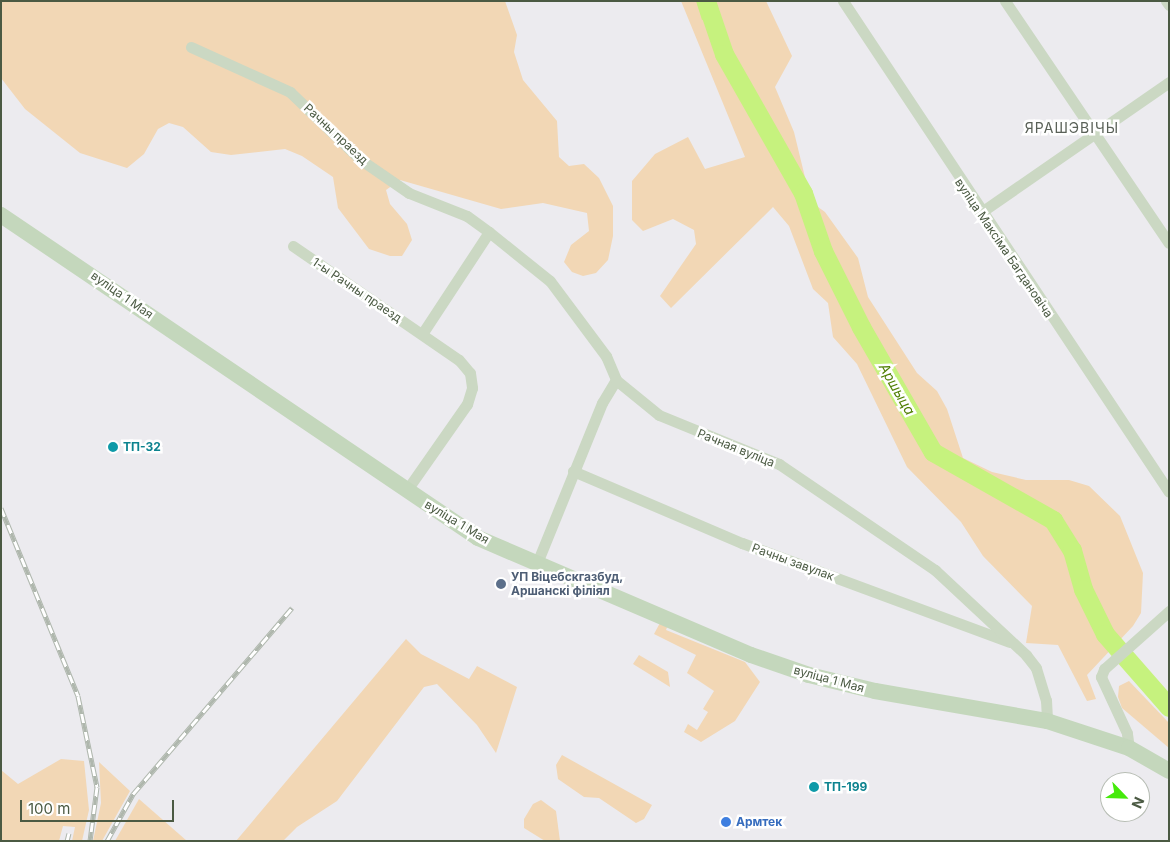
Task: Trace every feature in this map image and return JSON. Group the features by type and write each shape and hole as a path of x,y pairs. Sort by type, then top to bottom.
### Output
{"street":[{"name":"вуліца Максіма Багдановіча","path":"843,1 980,213 1169,492"},
{"path":"1005,1 1169,243"},
{"path":"1166,1 1169,5"},
{"name":"Рачны праезд","path":"191,47 290,92 361,160 409,193 467,216 489,232 550,281 606,356 616,380"},
{"path":"980,213 1169,82"},
{"name":"вуліца 1 Мая","path":"1,215 40,238 406,491 478,538 751,655 809,675 895,695 1047,721 1129,748 1169,771"},
{"path":"422,334 489,232"},
{"name":"1-ы Рачны праезд","path":"293,246 459,360 470,373 472,388 467,404 406,491"},
{"path":"537,563 602,402 616,380"},
{"name":"Рачная вуліца","path":"616,380 660,415 779,464 935,570 1015,645 1036,668 1046,700 1047,721"},
{"name":"Рачны завулак","path":"573,472 742,543 1015,645"},
{"path":"1129,748 1127,733 1101,677 1112,663 1136,644 1169,611"}],"shaded area":[{"path":"1,1 505,1 517,35 514,52 523,80 557,121 559,157 569,166 584,164 599,178 613,206 613,236 608,260 596,273 583,276 572,272 564,262 571,245 589,231 587,213 543,203 501,209 400,180 386,190 390,204 407,224 412,240 402,256 390,256 369,249 338,208 333,177 302,156 285,149 231,155 211,152 183,127 169,123 158,129 144,154 127,168 80,153 25,109 1,78"},
{"path":"681,1 766,1 792,56 775,87 794,132 811,202 825,212 858,258 868,297 917,373 937,391 947,409 963,458 992,472 1026,480 1069,480 1089,486 1120,516 1143,573 1141,613 1133,626 1087,675 1096,699 1087,701 1058,645 1026,643 1032,606 983,556 961,522 907,467 857,364 833,337 828,303 813,289 789,226 773,207 671,308 660,296 696,244 694,230 673,219 643,231 632,220 632,181 655,154 688,137 705,169 745,157"},
{"path":"696,1 715,1 719,13 702,20"},
{"path":"661,621 668,625 666,630 745,662 760,682 735,721 701,742 684,732 688,724 697,730 708,712 703,709 714,691 687,673 696,655 654,634"},
{"path":"406,639 421,654 469,679 477,666 517,687 496,753 477,725 437,684 424,687 337,801 297,827 283,841 236,841"},
{"path":"639,655 668,672 670,687 633,664"},
{"path":"1129,681 1169,723 1169,748 1122,708 1118,697 1119,686"},
{"path":"562,755 652,805 644,819 636,823 599,798 584,797 558,779 556,765"},
{"path":"61,759 84,761 89,810 82,841 72,841 75,827 63,826 59,841 1,841 1,770 18,784"},
{"path":"99,762 130,791 102,841 93,841 101,803"},
{"path":"139,799 187,841 115,841"},
{"path":"541,800 556,811 560,841 545,841 524,828 524,819 533,804"}],"waterway":[{"name":"Аршыца","path":"706,1 724,54 803,193 823,251 861,327 933,452 1053,520 1072,550 1083,589 1105,634 1169,707"}],"railway":[{"path":"1,508 78,696 97,787 90,841"},
{"path":"107,841 133,794 292,608"},
{"path":"67,841 69,833"}],"place":[{"name":"ТП-32","path":"113,447"},
{"name":"УП Віцебскгазбуд, Аршанскі філіял","path":"501,584"},
{"name":"ТП-199","path":"814,787"},
{"name":"Армтек","path":"726,822"}],"district":[{"name":"ЯРАШЭВІЧЫ","path":"1072,128"}]}
